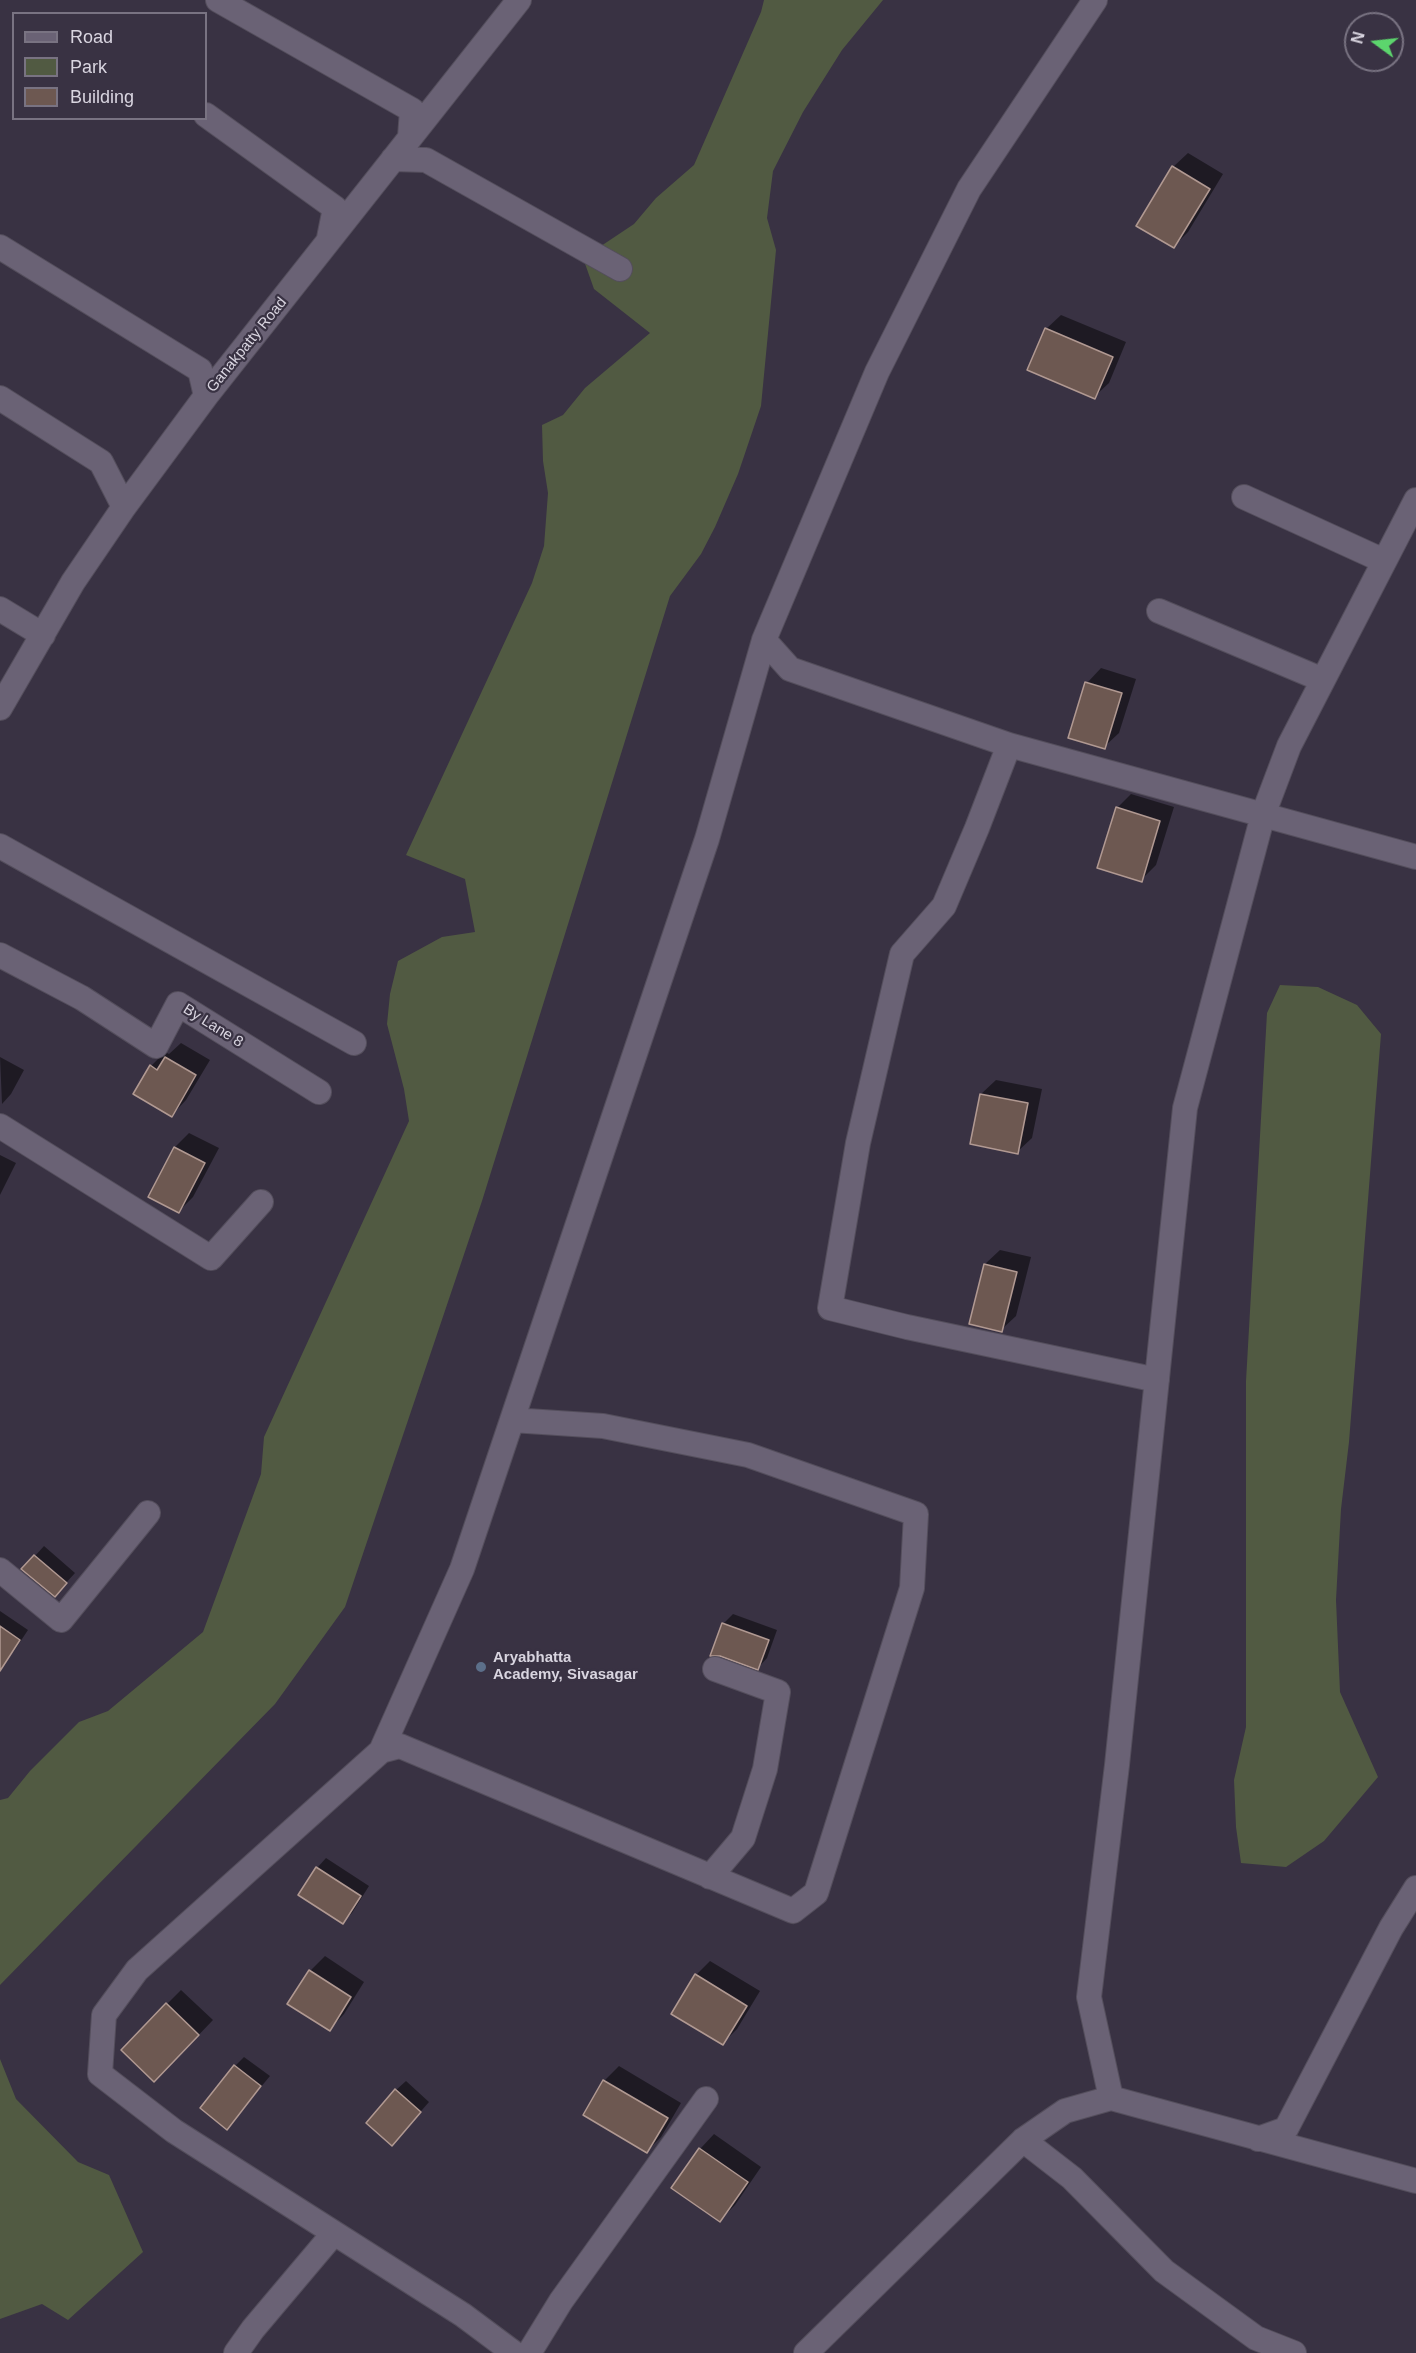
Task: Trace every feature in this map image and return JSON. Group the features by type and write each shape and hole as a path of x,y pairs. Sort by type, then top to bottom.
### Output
{"street":[{"path":"218,0 412,110 411,137"},
{"name":"Ganakpatty Road","path":"0,708 73,582 124,507 206,396 519,0"},
{"path":"514,2353 463,2315 174,2131 100,2074 104,2015 136,1970 381,1751 462,1569 707,839 764,640 877,372 969,189 1095,0"},
{"path":"207,116 335,208 328,244"},
{"path":"393,159 426,160 620,269"},
{"path":"0,247 201,370 206,396"},
{"path":"0,398 101,462 124,507"},
{"path":"1244,497 1384,561"},
{"path":"1111,2098 1089,1997 1117,1765 1185,1108 1263,815 1289,746 1416,500"},
{"path":"0,609 43,635"},
{"path":"1159,611 1323,680"},
{"path":"764,640 790,669 1009,745 1416,857"},
{"path":"1009,745 944,906 902,954 858,1143 830,1308 907,1327 1157,1380"},
{"path":"0,846 354,1043"},
{"name":"By Lane 8","path":"0,955 82,998 156,1046 178,1004 319,1092"},
{"path":"0,1126 211,1258 261,1202"},
{"path":"381,1751 400,1746 793,1911 816,1893 912,1588 916,1514 748,1455 603,1425 512,1420"},
{"path":"0,1570 61,1620 148,1513"},
{"path":"711,1877 743,1838 765,1769 778,1692 715,1669"},
{"path":"1258,2139 1286,2129 1391,1928 1416,1888"},
{"path":"806,2353 1023,2139 1065,2111 1111,2098 1416,2181"},
{"path":"529,2353 561,2301 706,2099"},
{"path":"1023,2139 1072,2178 1164,2271 1256,2338 1294,2353"},
{"path":"236,2353 334,2233"}],"green space":[{"path":"764,0 883,0 842,50 803,112 773,171 767,218 776,250 761,406 738,474 715,527 701,554 670,596 482,1201 345,1607 275,1704 0,1985 0,1800 8,1798 30,1771 79,1722 108,1711 203,1632 261,1474 264,1437 409,1121 404,1089 387,1024 390,994 398,961 442,937 475,932 465,879 406,855 532,583 544,546 548,493 543,461 542,425 563,415 585,388 650,333 594,289 583,258 634,224 656,198 694,165 761,12"},
{"path":"1280,985 1318,987 1357,1005 1381,1034 1349,1442 1341,1509 1336,1600 1340,1692 1378,1777 1324,1841 1286,1867 1241,1863 1236,1827 1234,1780 1246,1727 1246,1381 1267,1013"},
{"path":"0,2059 16,2099 78,2162 109,2175 143,2252 68,2320 42,2304 0,2319"}],"building":[{"path":"1172,166 1210,189 1174,248 1136,226"},
{"path":"1045,328 1113,357 1095,399 1027,370"},
{"path":"1085,682 1122,693 1105,749 1068,738"},
{"path":"1116,807 1160,821 1142,882 1097,868"},
{"path":"165,1057 196,1075 172,1117 133,1094 150,1065 157,1070"},
{"path":"980,1094 1028,1103 1018,1154 970,1144"},
{"path":"174,1147 205,1163 179,1213 148,1197"},
{"path":"984,1264 1017,1272 1002,1332 969,1324"},
{"path":"34,1555 67,1583 55,1597 21,1569"},
{"path":"722,1623 769,1640 758,1670 720,1656 710,1656"},
{"path":"0,1626 20,1640 0,1671"},
{"path":"316,1867 361,1896 343,1924 298,1895"},
{"path":"309,1970 351,1997 330,2031 287,2004"},
{"path":"695,1974 747,2006 723,2045 671,2014"},
{"path":"166,2003 199,2035 154,2082 121,2050"},
{"path":"234,2065 261,2086 227,2130 200,2108"},
{"path":"603,2080 668,2118 647,2153 583,2115"},
{"path":"395,2089 421,2112 392,2146 366,2123"},
{"path":"699,2148 748,2182 720,2222 671,2188"}],"place":[{"name":"Aryabhatta Academy, Sivasagar","path":"481,1667"}]}
